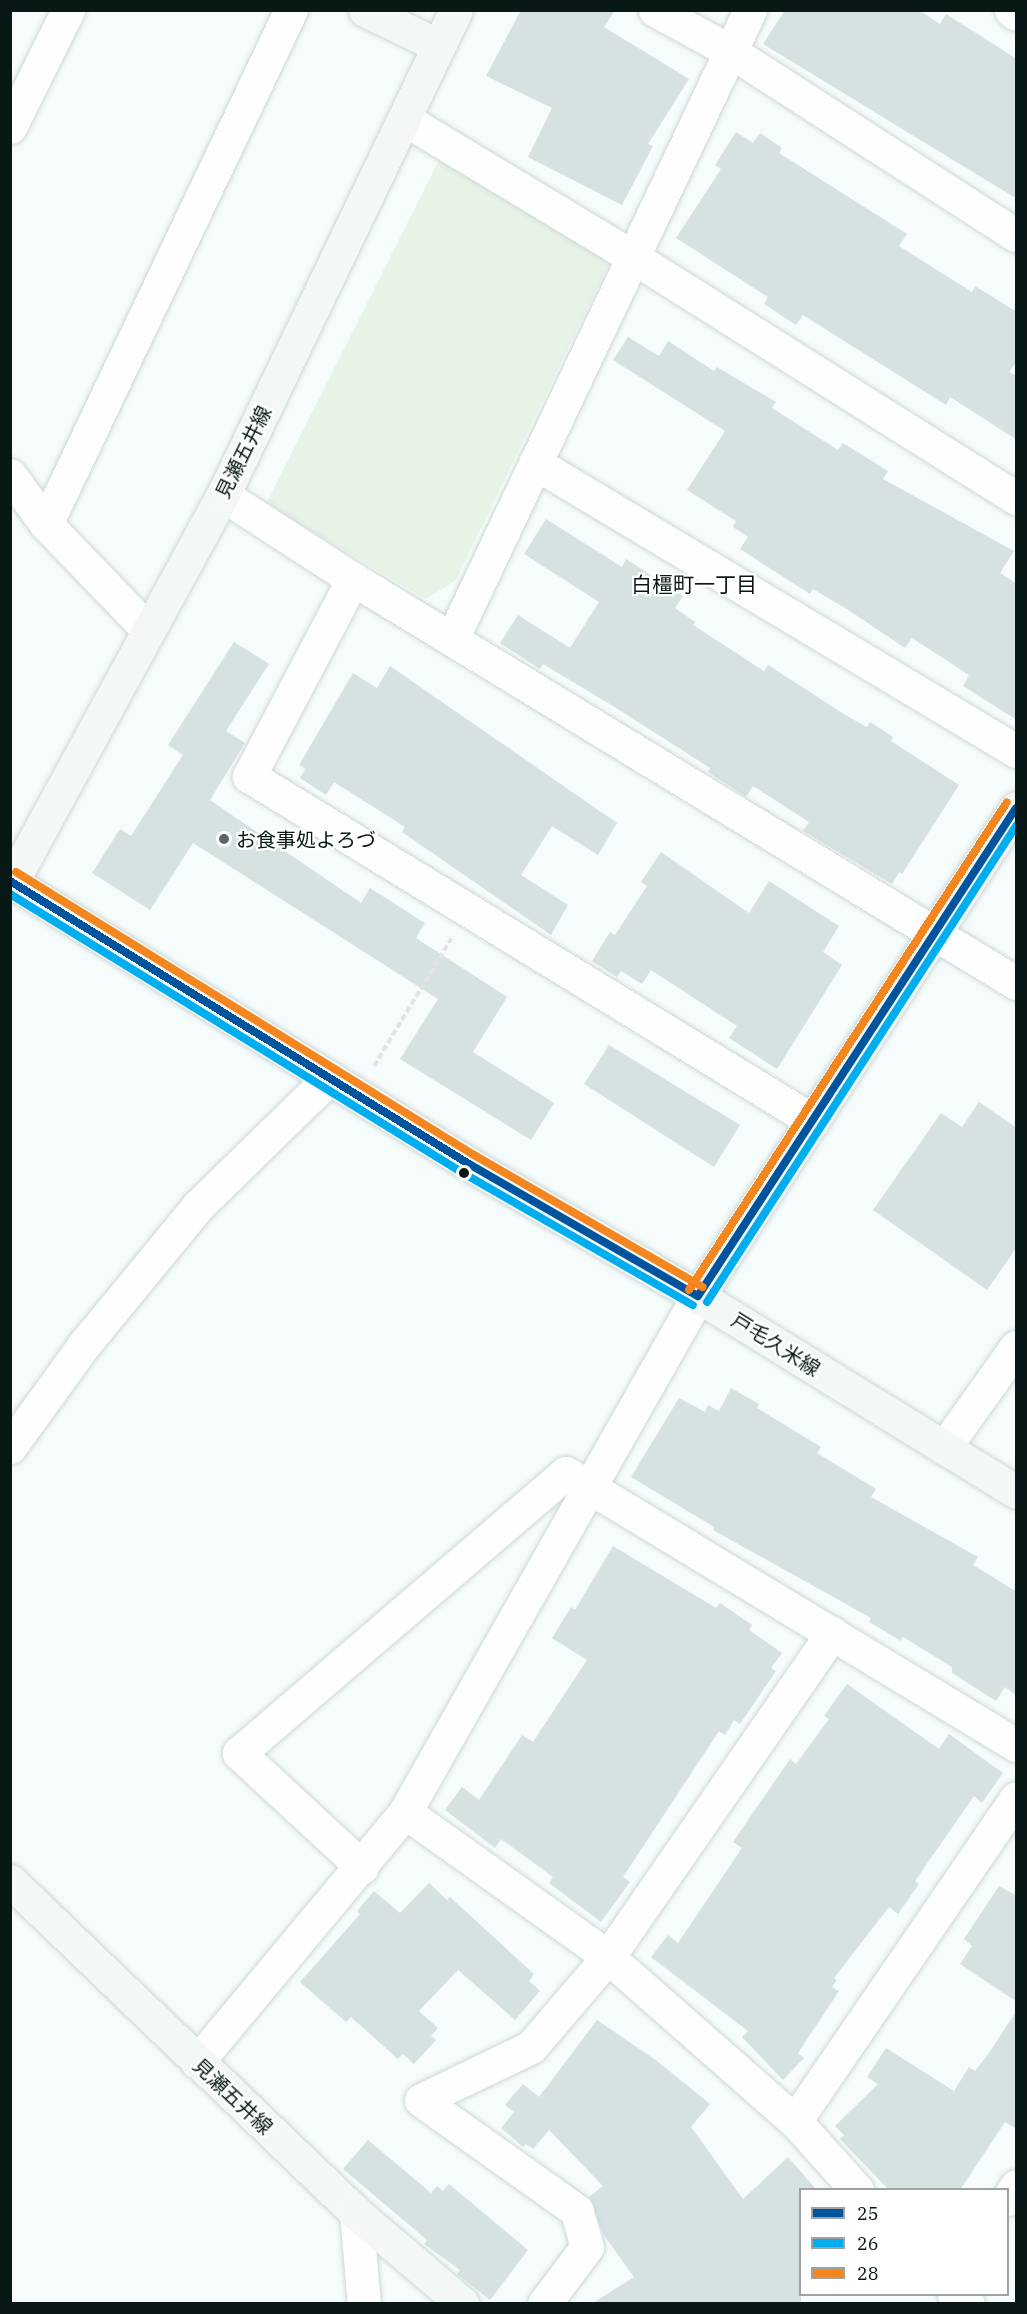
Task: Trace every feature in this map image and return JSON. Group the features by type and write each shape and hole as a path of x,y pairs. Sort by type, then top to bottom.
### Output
{"main road":[{"path":"365,10 439,46"},
{"name":"見瀬五井線","path":"11,883 222,495 456,10"},
{"path":"698,1296 1017,808"},
{"name":"戸毛久米線","path":"11,883 356,1095 698,1296 1017,1492"},
{"name":"見瀬五井線","path":"10,1881 356,2212 463,2304"}],"street":[{"path":"10,127 68,10"},
{"path":"46,524 291,10"},
{"path":"655,10 730,51 1017,235"},
{"path":"452,639 750,10"},
{"path":"1011,10 1017,14"},
{"path":"404,118 633,257 1017,498"},
{"path":"535,463 1017,751"},
{"path":"10,475 46,524 148,630"},
{"path":"222,495 353,579 1017,983"},
{"path":"353,579 249,776 813,1121"},
{"path":"10,1447 82,1346 197,1207 329,1078"},
{"path":"197,2062 362,1867 405,1812 698,1296"},
{"path":"944,1448 1017,1347"},
{"path":"362,1867 239,1753 566,1473 1017,1745"},
{"path":"543,2304 587,2247 577,2211 421,2100 531,2047 608,1957 832,1633"},
{"path":"795,2121 1017,1798"},
{"path":"405,1812 608,1957 795,2121 855,2188"},
{"path":"356,2212 364,2304"}],"path":[{"path":"356,1095 469,911"}],"shaded area":[{"path":"441,156 596,246 608,266 456,580 426,599 266,504"}],"building":[{"path":"521,10 615,10 604,27 689,79 648,144 653,146 622,205 528,157 552,108 486,76"},
{"path":"785,10 919,10 940,24 946,14 1017,59 1017,199 763,44"},
{"path":"736,132 753,143 760,133 782,148 779,153 907,234 899,246 972,292 975,286 1017,312 1017,361 1009,372 1017,376 1017,440 950,397 946,405 803,315 796,325 764,304 768,297 676,238 721,169 715,165"},
{"path":"628,337 659,356 668,341 714,371 717,367 776,402 772,408 838,450 843,443 888,471 883,479 1014,551 1000,573 1017,584 1017,720 963,686 969,675 912,638 905,648 850,611 813,589 810,594 740,549 748,537 733,527 736,521 687,490 725,431 613,360"},
{"path":"546,519 622,567 626,559 683,596 675,608 695,622 693,625 764,671 768,665 847,716 867,727 870,722 893,737 891,741 959,785 902,874 899,872 892,884 803,831 809,822 753,786 746,797 708,772 710,768 613,706 543,664 540,669 500,643 518,615 570,648 599,602 524,554"},
{"path":"234,642 269,664 226,731 245,743 210,800 361,903 370,888 425,923 416,938 507,997 473,1052 554,1103 531,1140 400,1059 438,999 193,843 150,910 92,873 120,829 131,836 183,755 168,745"},
{"path":"390,666 617,823 598,855 552,826 521,875 568,905 551,935 402,832 405,827 334,782 326,795 300,778 305,769 299,765 353,673 377,688"},
{"path":"661,852 749,913 769,881 839,926 823,952 842,965 777,1069 729,1038 737,1026 651,970 642,984 621,971 617,977 592,961 610,932 615,935 647,886 641,882"},
{"path":"609,1045 740,1125 714,1167 584,1084"},
{"path":"979,1102 1017,1128 1017,1247 987,1290 873,1210 941,1113 962,1127"},
{"path":"731,1388 759,1404 757,1408 821,1447 817,1453 876,1489 871,1497 978,1557 973,1565 1017,1592 1017,1696 1005,1687 996,1701 952,1673 952,1667 903,1637 901,1641 869,1622 871,1618 713,1530 714,1527 631,1477 679,1398 705,1412 708,1405 719,1411"},
{"path":"613,1546 716,1608 720,1603 752,1625 749,1630 782,1653 771,1668 776,1671 740,1724 734,1720 725,1735 719,1731 623,1877 630,1882 601,1922 549,1883 553,1877 501,1839 495,1848 445,1810 462,1787 479,1800 522,1735 533,1742 587,1660 552,1638 571,1607 575,1610"},
{"path":"847,1684 939,1749 949,1734 1003,1773 982,1803 974,1796 915,1881 919,1884 898,1914 889,1907 834,1978 837,1980 832,1987 839,1991 798,2053 804,2058 783,2080 742,2037 748,2031 651,1957 668,1935 678,1943 742,1848 733,1842 790,1759 796,1764 829,1719 824,1716"},
{"path":"429,1883 447,1900 450,1897 534,1974 529,1981 540,1991 515,2020 458,1970 419,2011 438,2028 431,2036 436,2040 414,2064 403,2054 398,2059 351,2017 346,2022 300,1982 360,1914 357,1911 374,1891 400,1913"},
{"path":"999,1886 1017,1896 1017,2002 960,1964 972,1946 964,1939"},
{"path":"1017,2010 1017,2129 1005,2122 961,2188 887,2188 840,2139 844,2135 835,2126 878,2084 867,2077 886,2048 954,2091 969,2067 975,2071"},
{"path":"597,2020 657,2061 710,2104 691,2127 743,2199 788,2157 815,2188 799,2188 799,2296 801,2296 801,2304 591,2304 634,2277 603,2234 589,2197 603,2186 549,2130 533,2149 526,2144 523,2147 501,2128 514,2112 505,2105 523,2084 539,2097"},
{"path":"368,2140 431,2193 437,2186 443,2191 449,2184 528,2250 490,2300 457,2274 460,2270 424,2244 427,2240 343,2169"}],"transit line":[{"name":"28","path":"689,1290 1007,802"},
{"name":"25","path":"698,1296 1016,808"},
{"name":"26","path":"707,1302 1016,826"},
{"name":"28","path":"16,872 474,1155 703,1287"},
{"name":"25","path":"10,881 469,1164 698,1296"},
{"name":"26","path":"10,894 463,1173 693,1305"}],"place":[{"name":"お食事処よろづ","path":"224,839"}],"district":[{"name":"白橿町一丁目","path":"694,584"}]}
